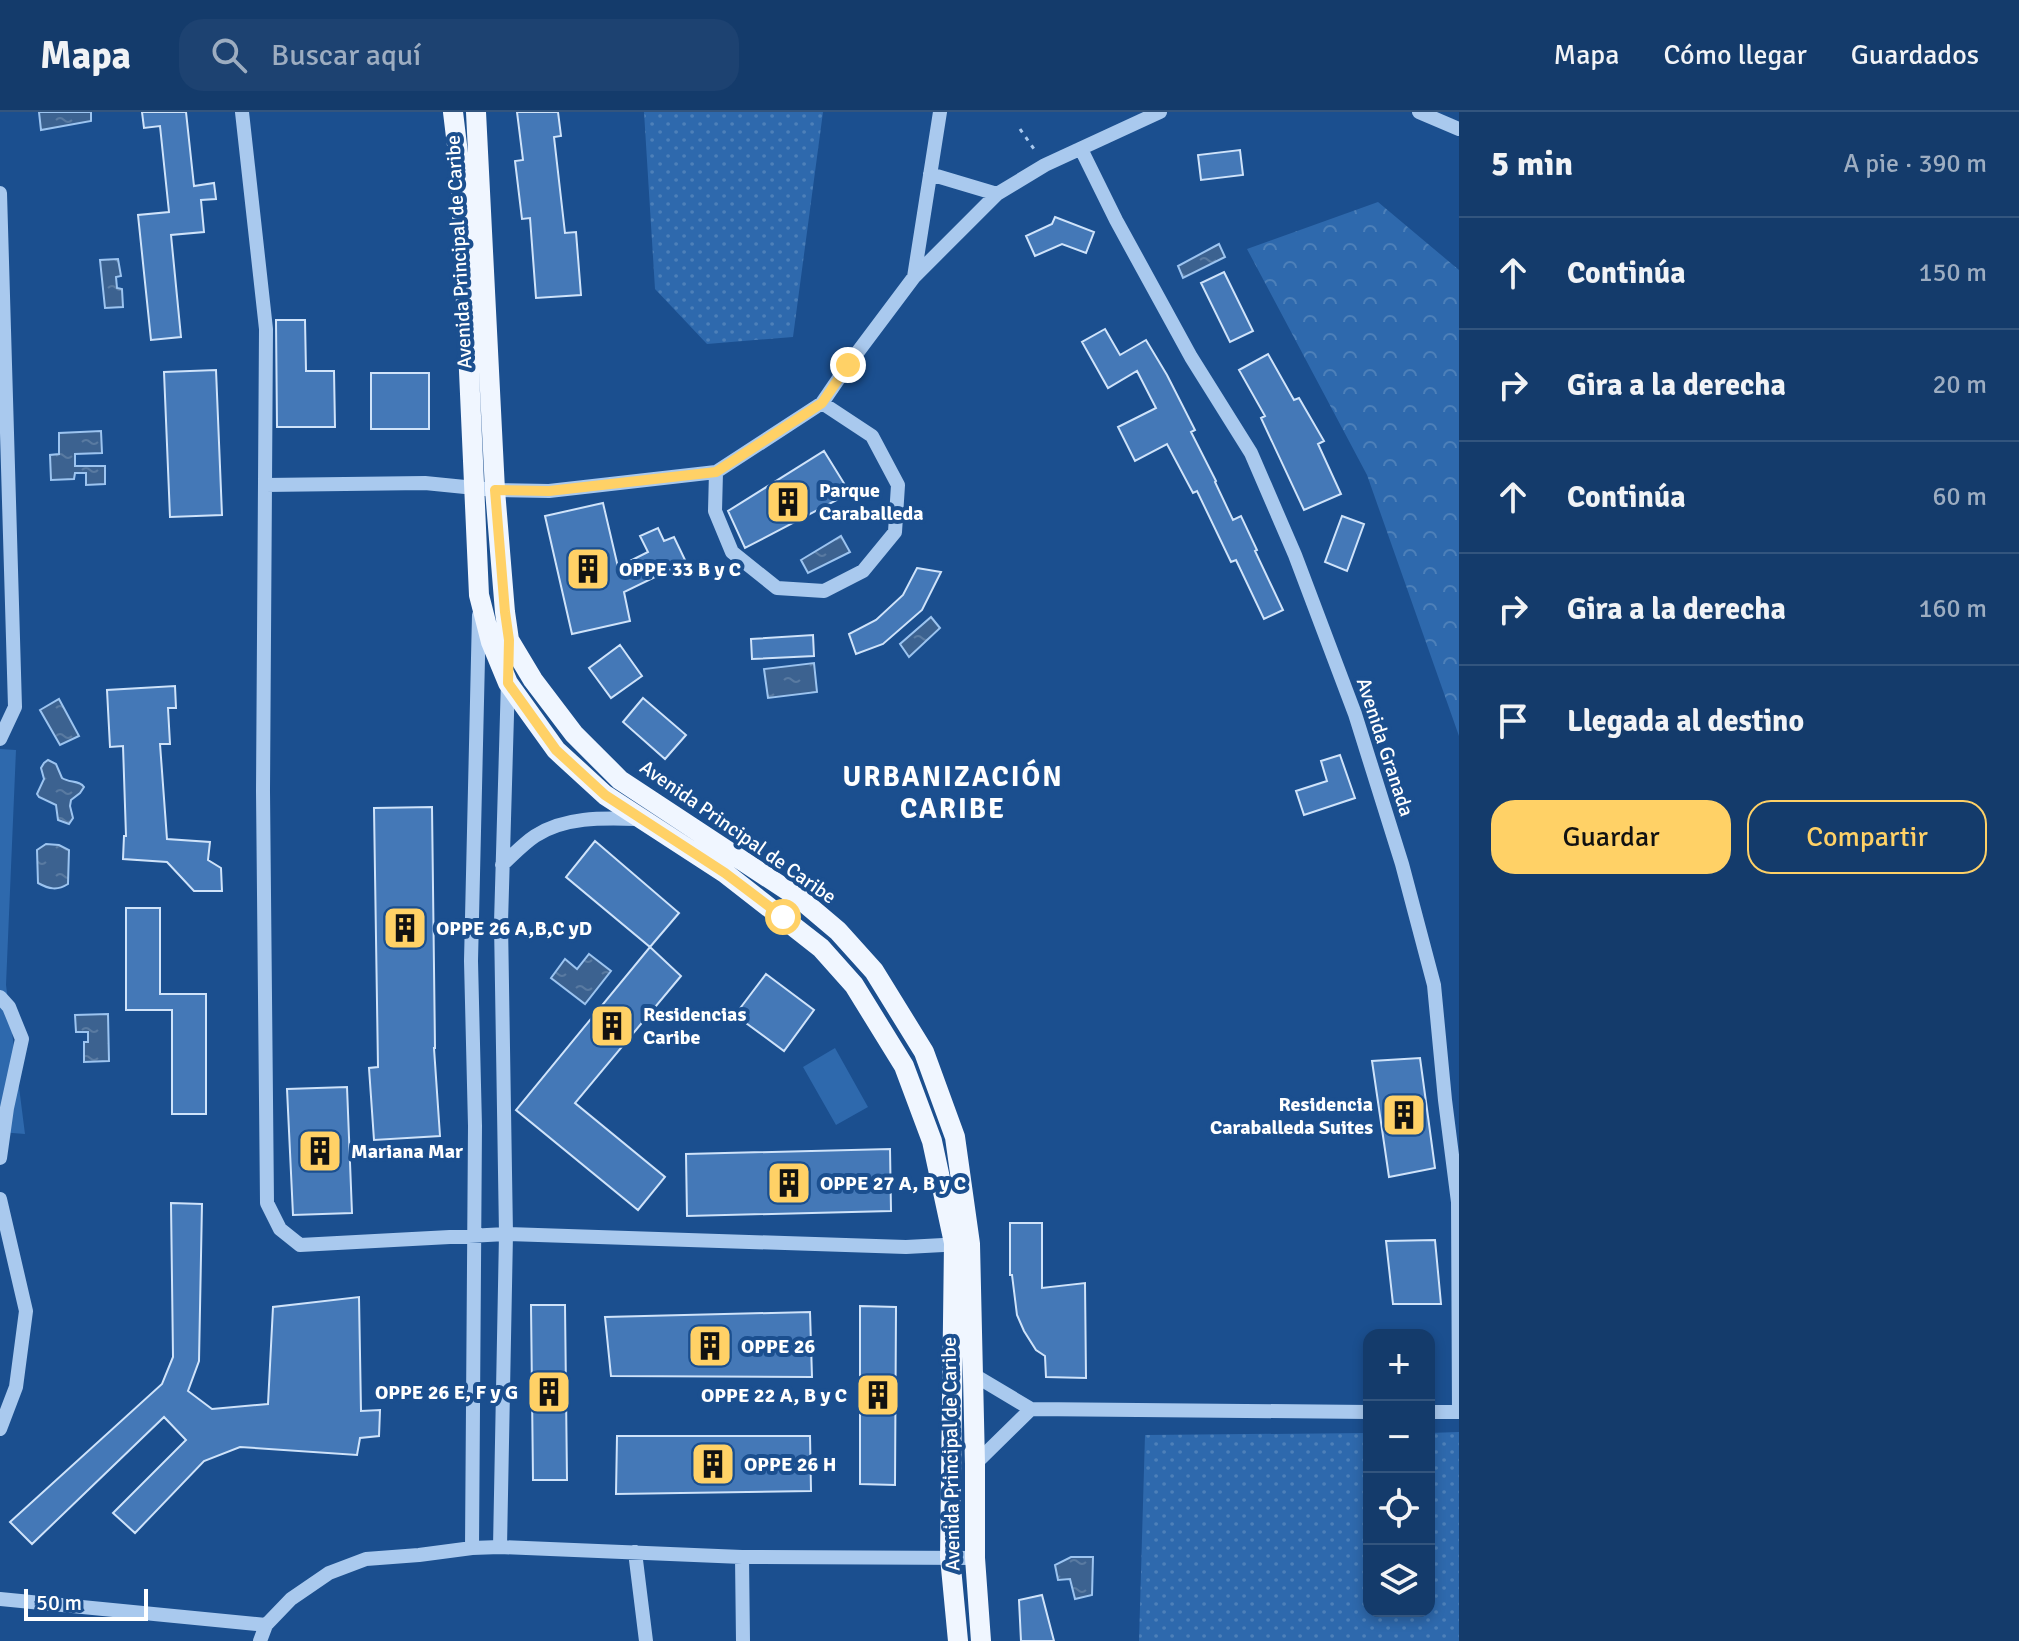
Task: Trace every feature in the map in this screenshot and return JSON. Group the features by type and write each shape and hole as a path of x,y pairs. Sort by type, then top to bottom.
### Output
{"main road":[{"name":"Avenida Principal de Caribe","path":"453,112 485,488 509,640 533,680 574,734 620,780 799,898 838,931 874,971 924,1052 955,1137 974,1375 975,1558 981,1641"},
{"name":"Avenida Principal de Caribe","path":"476,112 485,488 479,595 491,642 508,683 556,750 605,795 725,873 821,948 854,985 904,1066 932,1141 962,1244 950,1557 958,1641"}],"street":[{"path":"242,112 266,329 263,791 267,1203 280,1229 300,1245 506,1234 906,1247 962,1244"},
{"path":"914,277 940,112"},
{"path":"265,485 425,483 549,491 716,472 822,403 914,277 997,194 1045,165 1160,112"},
{"path":"1419,112 1459,129"},
{"name":"Avenida Granada","path":"1081,149 1191,357 1251,453 1295,555 1355,714 1402,864 1434,985 1458,1202 1459,1412"},
{"path":"930,174 997,194"},
{"path":"0,193 15,707 0,739"},
{"path":"716,472 715,511 732,552 777,588 824,591 863,571 895,532 898,485 872,436 822,403"},
{"path":"472,1548 475,1126 471,961 479,595"},
{"path":"500,1547 506,1234 501,923 509,640"},
{"path":"502,865 537,834 553,827 594,819 642,819"},
{"path":"0,997 9,1007 22,1039 0,1158"},
{"path":"0,1199 26,1311 16,1387 0,1429"},
{"path":"974,1375 1031,1409 1363,1412"},
{"path":"975,1464 1031,1409"},
{"path":"1435,1412 1459,1412"},
{"path":"260,1641 266,1625 291,1599 329,1573 366,1559 500,1547 742,1557 975,1558"},
{"path":"635,1552 646,1641"},
{"path":"742,1557 743,1641"},
{"path":"0,1599 266,1625"}],"path":[{"path":"1020,129 1045,165"}],"green space":[{"path":"644,112 823,112 793,337 707,344 655,289"},
{"path":"1378,202 1459,270 1459,736 1367,475 1247,249"},
{"path":"0,749 16,750 6,985 25,1134 0,1132"},
{"path":"835,1048 868,1107 836,1125 803,1067"},
{"path":"1459,1432 1459,1641 1139,1641 1145,1435 1363,1433 1363,1617 1435,1617 1435,1433"}],"water":[{"path":"39,112 91,112 91,121 41,130"},
{"path":"1219,244 1225,257 1183,278 1178,266"},
{"path":"118,259 121,276 116,277 117,288 122,289 123,307 105,308 100,260"},
{"path":"101,431 102,453 75,454 75,466 105,466 105,484 86,485 86,473 75,473 74,479 51,480 50,455 59,454 59,433"},
{"path":"841,536 850,552 808,573 801,560"},
{"path":"931,617 940,628 909,657 900,644"},
{"path":"814,663 817,692 768,698 764,669"},
{"path":"59,699 79,736 60,745 40,710"},
{"path":"48,760 56,764 62,778 84,787 71,800 73,818 69,824 58,820 56,805 37,794 44,779 41,768"},
{"path":"46,844 69,850 68,884 60,888 49,888 38,883 37,850"},
{"path":"589,954 611,971 585,1004 551,978 565,959 577,969"},
{"path":"108,1014 109,1061 84,1062 84,1042 88,1042 88,1032 76,1032 75,1015"},
{"path":"1071,1557 1093,1557 1092,1595 1075,1599 1070,1579 1058,1580 1055,1565"}],"building":[{"path":"142,112 186,112 194,186 214,183 216,199 201,200 204,232 171,235 181,337 151,340 138,215 169,212 160,126 144,128"},
{"path":"517,112 558,112 561,136 554,137 565,233 576,232 581,295 536,298 530,218 522,219 515,161 523,160"},
{"path":"1240,150 1243,175 1201,180 1198,155"},
{"path":"1055,217 1094,232 1086,253 1062,244 1035,256 1026,236 1052,224"},
{"path":"1224,272 1253,331 1230,342 1201,283"},
{"path":"276,320 305,320 306,371 334,371 335,427 277,427"},
{"path":"1105,329 1120,355 1146,340 1195,430 1191,432 1233,520 1241,516 1283,610 1264,619 1236,560 1231,562 1197,491 1193,493 1167,444 1135,461 1118,427 1156,408 1137,371 1108,388 1082,342"},
{"path":"1268,354 1294,400 1299,398 1324,441 1318,444 1341,494 1304,510 1261,418 1265,416 1239,370"},
{"path":"216,370 222,515 170,517 164,372"},
{"path":"371,373 429,373 429,429 371,429"},
{"name":"Parque Caraballeda","path":"824,451 850,493 745,548 728,511"},
{"name":"OPPE 33 B y C","path":"603,503 618,567 648,552 640,536 658,528 664,541 674,537 686,562 624,592 630,621 572,634 545,516"},
{"path":"1342,516 1364,524 1347,571 1325,562"},
{"path":"917,568 941,572 922,610 883,644 856,654 849,634 876,620 903,595"},
{"path":"813,635 814,656 752,659 751,639"},
{"path":"620,645 642,676 611,698 589,668"},
{"path":"175,686 176,708 168,708 170,744 160,744 167,839 210,842 208,860 221,868 222,891 194,891 167,862 123,859 126,836 123,746 110,747 107,690"},
{"path":"643,698 686,735 665,759 623,722"},
{"path":"1340,755 1355,798 1304,815 1296,791 1327,781 1321,761"},
{"name":"OPPE 26 A,B,C yD","path":"432,807 434,1048 440,1136 374,1140 369,1068 378,1067 374,808"},
{"name":"Residencias Caribe","path":"595,841 679,913 650,947 566,877"},
{"path":"126,908 160,908 160,994 206,994 206,1114 172,1114 172,1010 126,1010"},
{"path":"650,947 681,976 575,1103 665,1177 638,1210 516,1110"},
{"path":"766,974 814,1010 784,1051 735,1015"},
{"name":"Residencia Caraballeda Suites","path":"1420,1058 1435,1168 1389,1177 1372,1061"},
{"name":"Mariana Mar","path":"347,1087 352,1213 293,1215 287,1089"},
{"name":"OPPE 27 A, B y C","path":"890,1149 891,1211 687,1216 686,1154"},
{"path":"171,1203 202,1204 199,1361 188,1391 212,1409 268,1404 273,1307 359,1297 361,1411 380,1410 379,1436 360,1438 357,1455 240,1447 204,1461 135,1533 113,1513 186,1440 164,1417 32,1544 10,1522 162,1384 173,1357"},
{"path":"1010,1223 1042,1223 1042,1288 1085,1283 1086,1378 1046,1377 1045,1356 1036,1350 1017,1315 1010,1275"},
{"path":"1435,1240 1441,1304 1393,1304 1386,1241"},
{"name":"OPPE 26 E, F y G","path":"531,1305 565,1305 567,1480 533,1480"},
{"name":"OPPE 22 A, B y C","path":"860,1306 896,1307 895,1485 860,1484"},
{"name":"OPPE 26","path":"810,1312 812,1377 611,1376 605,1317"},
{"name":"OPPE 26 H","path":"617,1436 810,1436 811,1491 616,1494"},
{"path":"1042,1595 1054,1641 1021,1641 1019,1600"}],"place":[{"name":"Parque Caraballeda","path":"788,502"},
{"name":"OPPE 33 B y C","path":"588,569"},
{"name":"OPPE 26 A,B,C yD","path":"405,928"},
{"name":"Residencias Caribe","path":"612,1026"},
{"name":"Residencia Caraballeda Suites","path":"1404,1115"},
{"name":"Mariana Mar","path":"320,1151"},
{"name":"OPPE 27 A, B y C","path":"789,1183"},
{"name":"OPPE 26","path":"710,1346"},
{"name":"OPPE 26 E, F y G","path":"549,1392"},
{"name":"OPPE 22 A, B y C","path":"878,1395"},
{"name":"OPPE 26 H","path":"713,1464"}],"district":[{"name":"URBANIZACIÓN CARIBE","path":"953,793"}],"route":[{"path":"783,917 725,873 605,795 556,750 508,683 509,640 495,490 549,491 716,472 822,403 848,365"}]}
